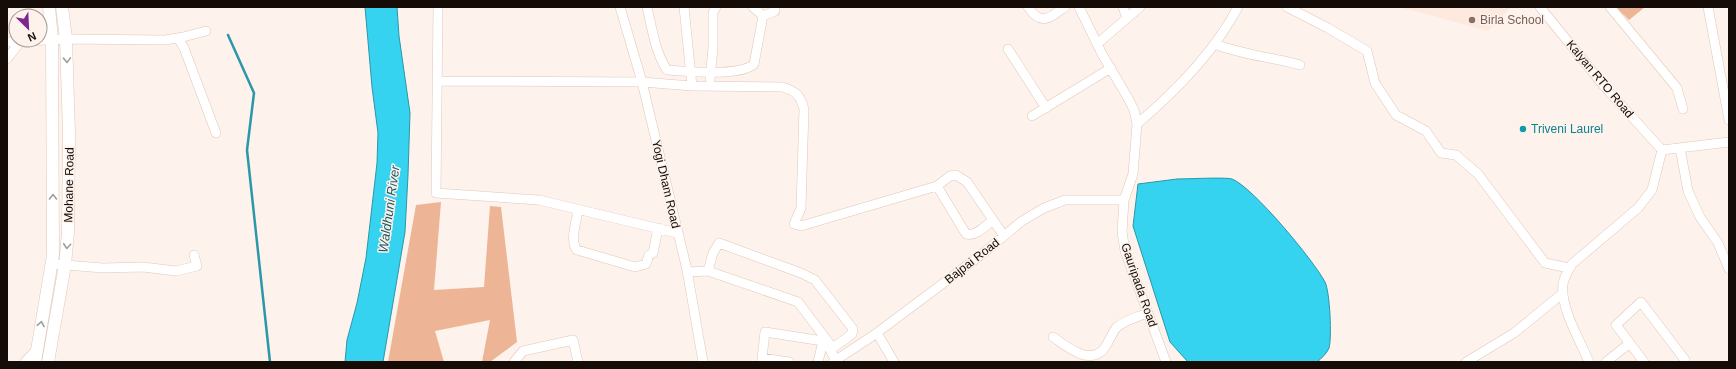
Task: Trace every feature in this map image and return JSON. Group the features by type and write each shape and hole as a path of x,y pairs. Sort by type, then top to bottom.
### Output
{"main road":[{"name":"Mohane Road","path":"35,362 53,264 52,40 49,7"},
{"name":"Mohane Road","path":"48,362 65,265 68,232 70,133 66,39 62,7"}],"street":[{"path":"438,7 436,193 539,200 677,233"},
{"name":"Yogi Dham Road","path":"620,7 642,82 687,272 703,362"},
{"path":"647,7 662,62 667,70 691,72 710,73 748,70 754,64 763,16"},
{"path":"684,7 692,86"},
{"path":"710,86 713,13 716,7"},
{"path":"752,7 763,16"},
{"path":"763,16 774,11 774,7"},
{"path":"1028,7 1034,15 1039,19 1044,20 1050,18 1065,7"},
{"name":"Gauripada Road","path":"1079,7 1097,44 1134,110 1137,124 1133,174 1124,200 1122,232 1125,251 1166,362"},
{"path":"1123,7 1127,18"},
{"path":"1097,44 1140,7"},
{"path":"1137,124 1198,64 1215,44 1238,7"},
{"path":"1287,7 1328,28 1367,51 1375,83 1396,115 1426,131 1441,153 1456,156 1478,174 1545,264 1569,268"},
{"name":"Kalyan RTO Road","path":"1540,7 1604,86 1662,150"},
{"path":"1610,7 1677,88 1683,110"},
{"path":"1708,7 1729,120"},
{"path":"48,40 66,39 165,40 206,31"},
{"path":"178,38 184,48 216,133"},
{"path":"1215,44 1231,51 1300,65"},
{"path":"7,59 15,48"},
{"path":"1008,49 1046,108"},
{"path":"1032,116 1111,68"},
{"path":"437,80 642,82 692,86 782,87 792,90 801,98 804,109 801,208 794,224 801,226 937,186 950,176 956,175 967,182 1004,236"},
{"path":"1589,362 1567,311 1563,293 1563,283 1569,268 1638,208 1645,200 1652,190 1662,150 1729,142"},
{"path":"1680,148 1688,191 1700,217 1718,243 1729,269"},
{"path":"937,186 966,234 975,234 993,220"},
{"name":"Bajpai Road","path":"835,361 877,334 981,255 1022,220 1044,208 1065,200 1124,200"},
{"path":"578,210 574,247 577,250 635,267 646,264 649,255 653,253 658,228"},
{"path":"708,271 717,245 719,243 723,243 801,273 815,280 853,330 852,334 832,347 830,350 835,361"},
{"path":"53,264 103,268 143,267 176,271 197,266 194,255"},
{"path":"687,272 708,271 798,302 824,339 832,347"},
{"path":"1466,362 1514,333 1563,293"},
{"path":"1644,362 1616,325 1641,302 1685,360"},
{"path":"1053,337 1073,350 1087,356 1096,354 1102,350 1117,327 1147,313"},
{"path":"789,362 762,358 765,332 824,339"},
{"path":"877,334 894,362"},
{"path":"818,362 824,339"},
{"path":"514,362 523,351 573,340 578,362"},
{"path":"1606,362 1630,343"},
{"path":"25,362 37,349"}],"shaded area":[{"name":"Birla School","path":"1400,7 1511,7 1488,31"},
{"path":"1616,7 1645,7 1629,20"},
{"path":"441,202 434,290 484,287 490,206 501,207 517,342 490,362 482,362 490,320 435,331 444,362 388,362 416,205"}],"water":[{"name":"Waldhuni River","path":"365,7 397,7 399,36 410,113 405,232 383,362 345,362 347,340 357,303 366,258 377,163 378,133 372,87"},
{"path":"1177,179 1232,179 1242,185 1268,210 1309,258 1327,287 1330,315 1329,348 1324,356 1317,362 1188,362 1170,342 1133,226 1138,184"}],"waterway":[{"path":"228,35 254,93 247,150 270,362"}],"place":[{"name":"Birla School","path":"1472,20"},
{"name":"Triveni Laurel","path":"1523,129"}]}
